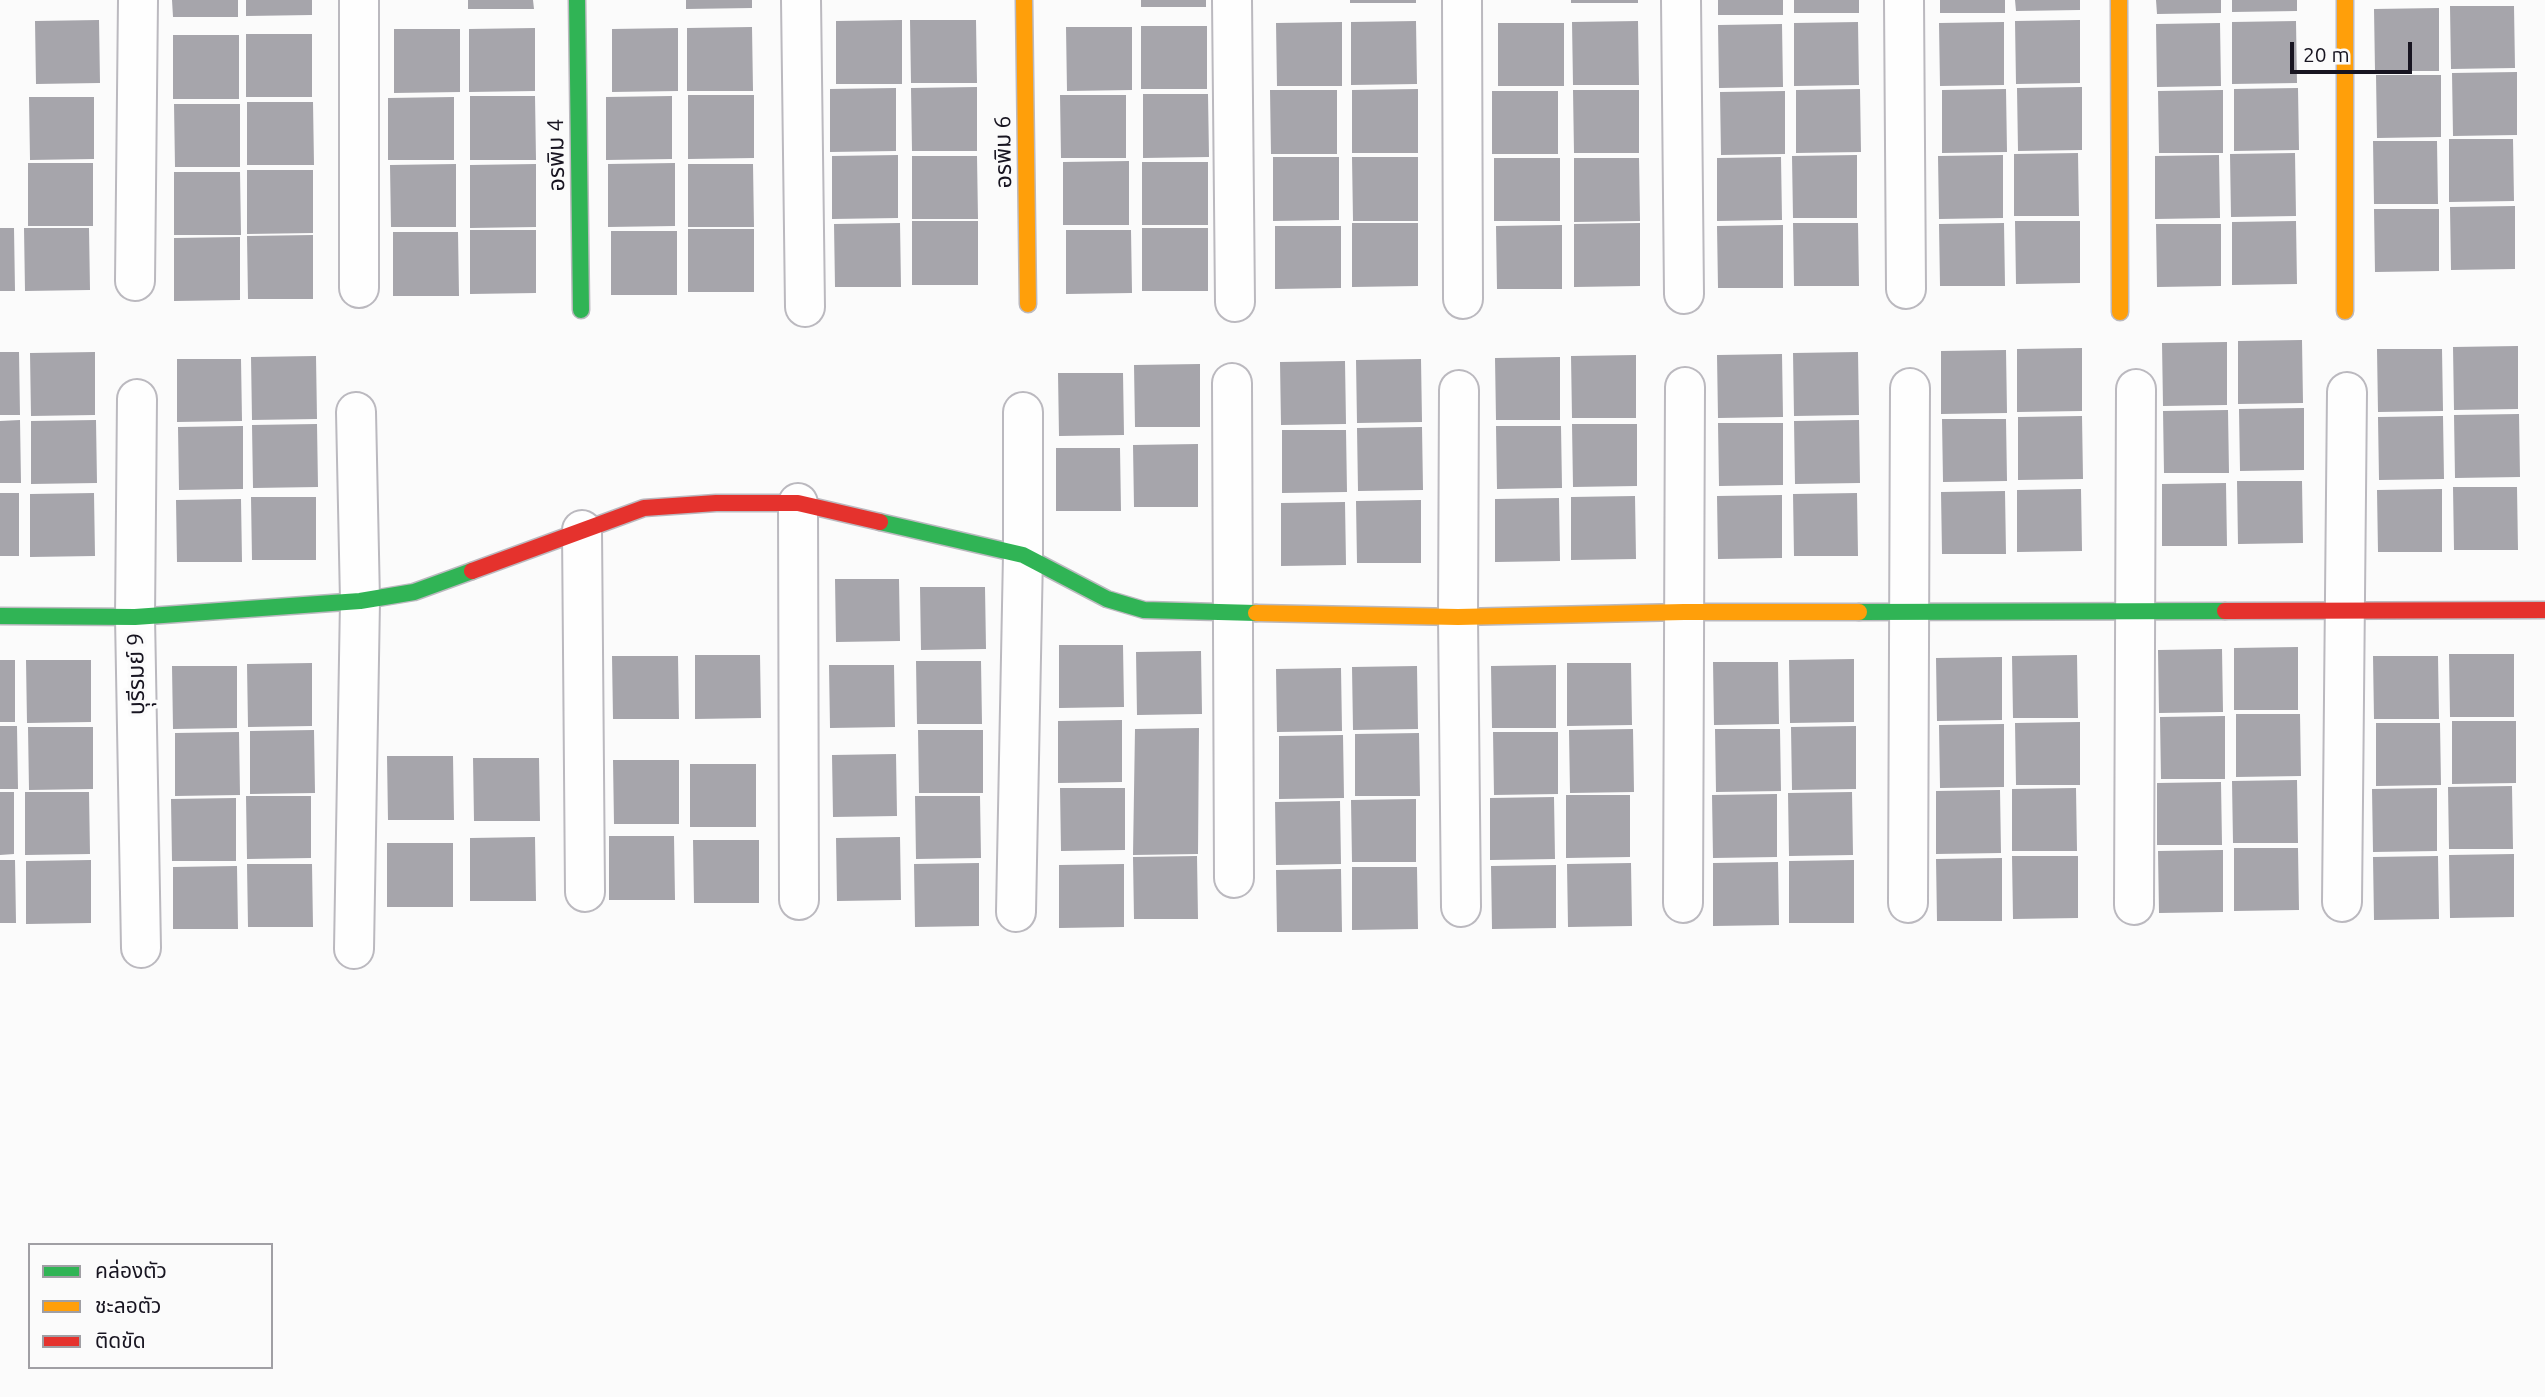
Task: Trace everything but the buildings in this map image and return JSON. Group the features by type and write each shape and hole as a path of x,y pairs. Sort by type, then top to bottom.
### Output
{"street":[{"path":"135,281 138,0"},
{"path":"359,0 359,288"},
{"name":"อรพิม 4","path":"577,0 580,310"},
{"path":"801,0 805,307"},
{"name":"อรพิม 6","path":"1024,0 1028,304"},
{"path":"1232,0 1235,302"},
{"path":"1462,0 1462,299"},
{"path":"1681,0 1684,294"},
{"path":"1904,0 1906,289"},
{"path":"2119,0 2120,312"},
{"path":"2345,0 2346,311"},
{"path":"1232,383 1234,878"},
{"path":"1683,903 1685,387"},
{"path":"1909,903 1910,388"},
{"path":"2134,905 2136,389"},
{"path":"1459,390 1461,907"},
{"path":"2342,902 2347,391"},
{"name":"บุุรีรมย์ 9","path":"137,399 135,617 141,948"},
{"path":"354,948 360,601 356,412"},
{"path":"1016,912 1023,412"},
{"path":"0,616 135,617 360,601 414,592 644,508 716,503 798,503 1023,555 1107,598 1144,610 1458,617 1684,612 2545,610"},
{"path":"798,503 799,900"},
{"path":"582,530 585,892"}],"traffic: fast":[{"path":"577,0 581,310"},
{"path":"880,522 1023,555 1107,599 1144,610 1256,613"},
{"path":"0,616 135,617 360,601 414,592 472,571"},
{"path":"1859,612 2225,611"}],"traffic: slow":[{"path":"1024,0 1028,304"},
{"path":"2119,0 2120,312"},
{"path":"2345,0 2345,311"},
{"path":"1256,613 1458,617 1684,612 1859,612"}],"traffic: jam":[{"path":"472,571 644,508 716,503 798,503 880,522"},
{"path":"2225,611 2545,610"}]}
